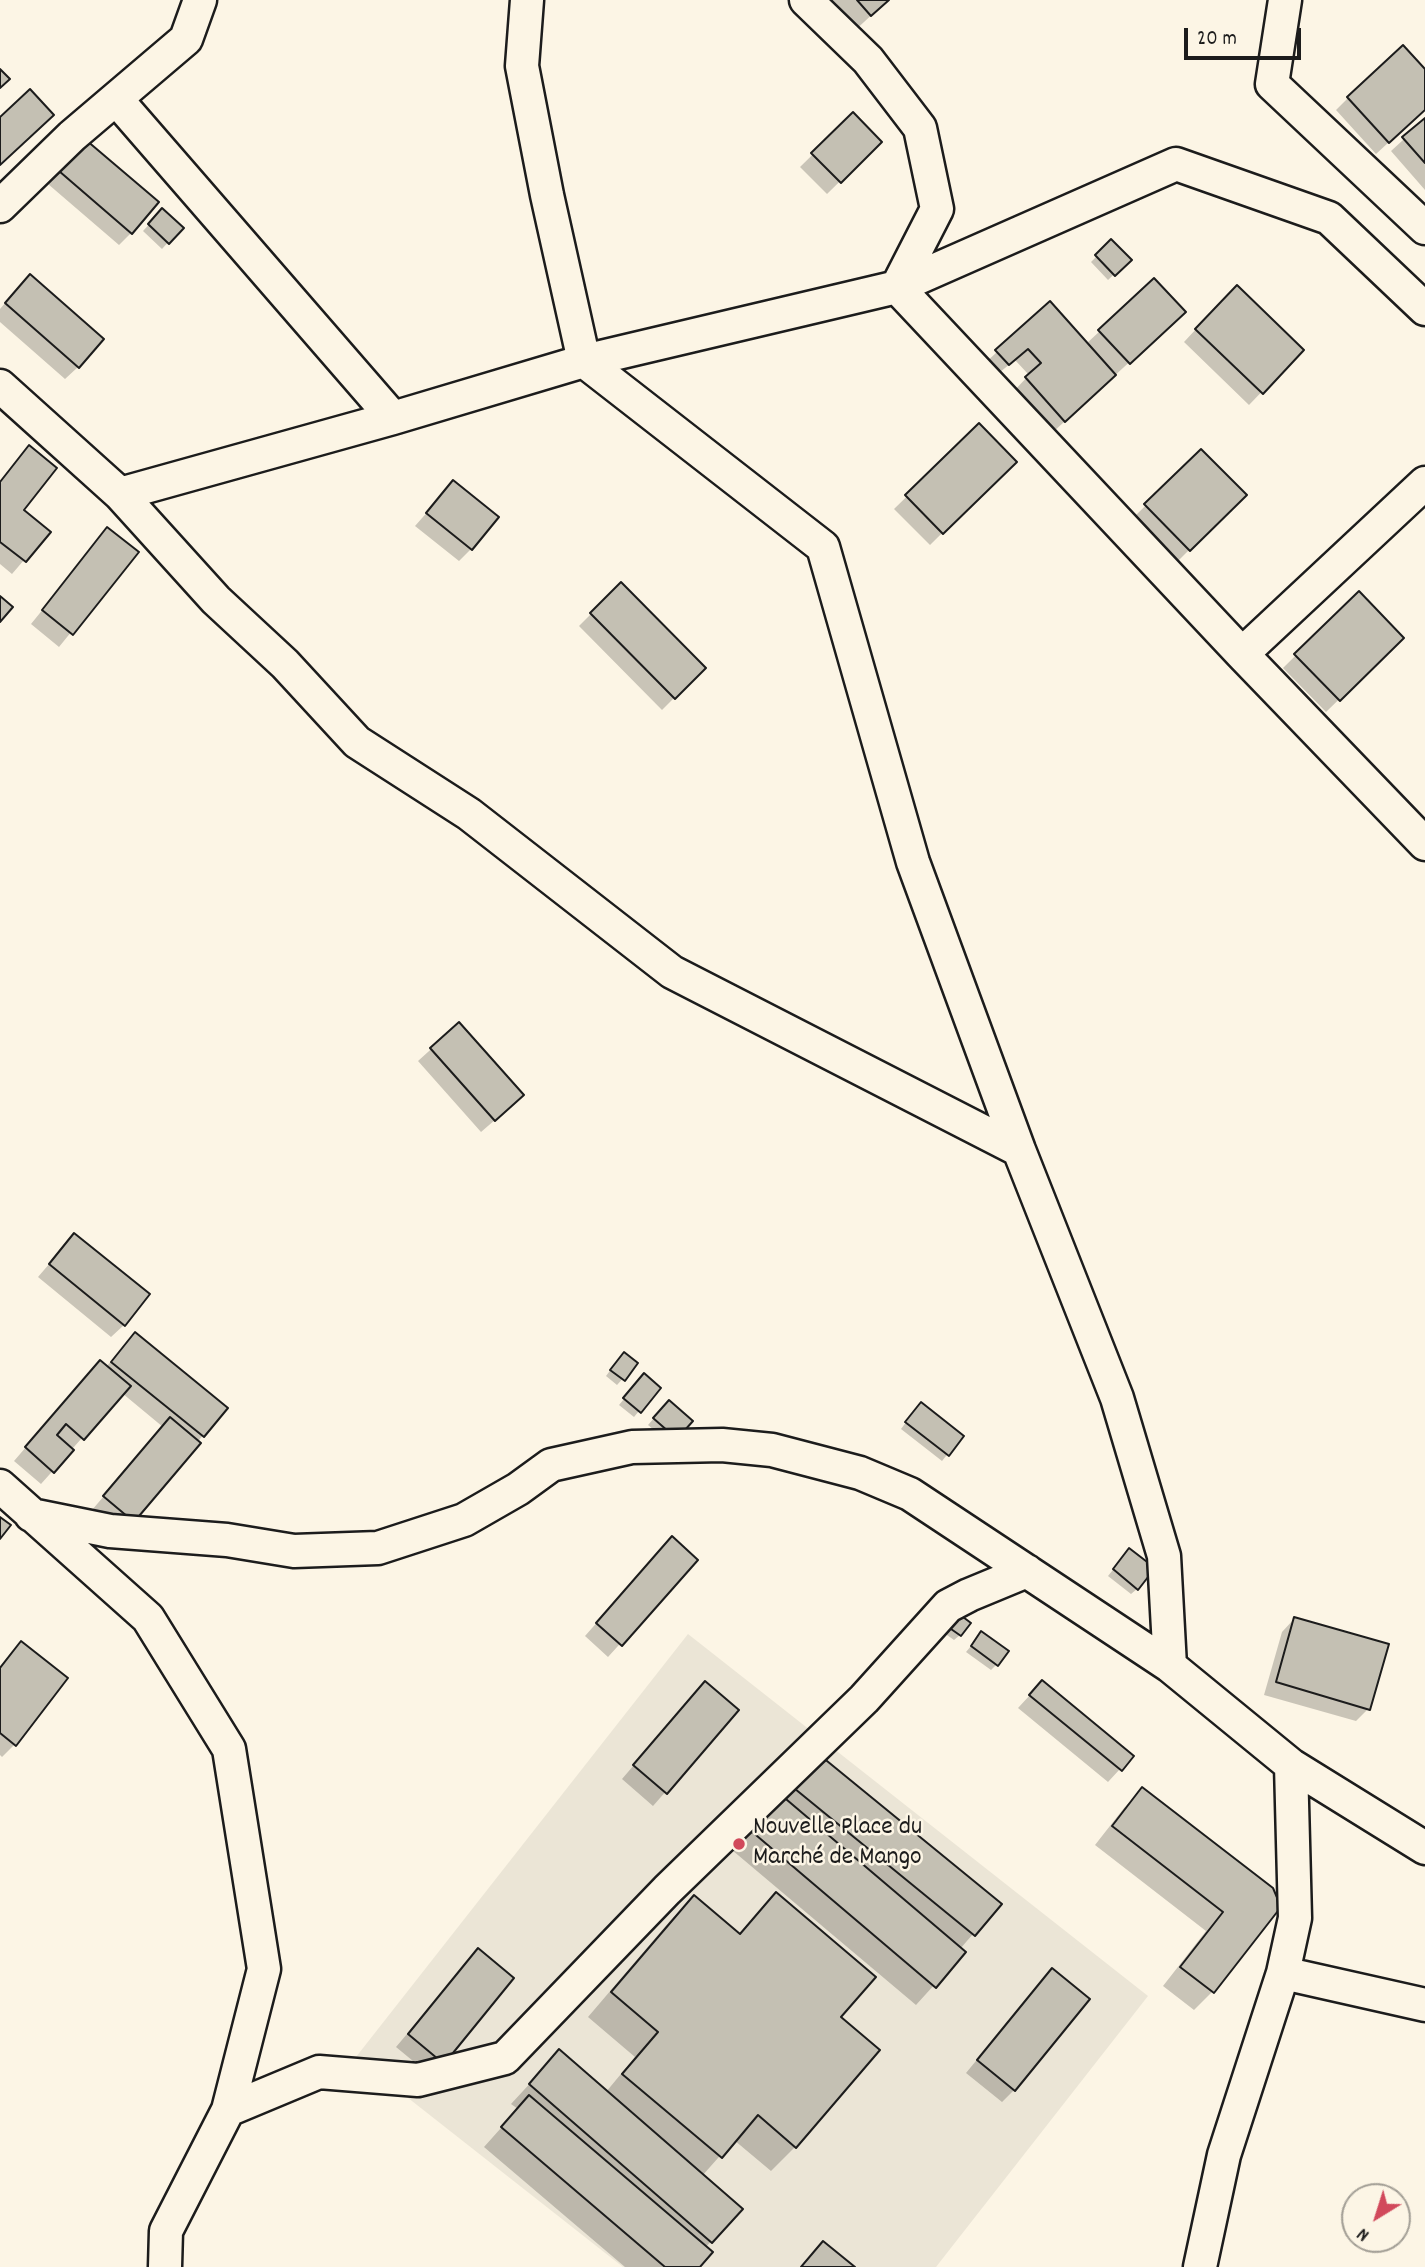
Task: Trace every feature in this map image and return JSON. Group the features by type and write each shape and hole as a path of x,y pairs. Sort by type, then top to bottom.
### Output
{"street":[{"path":"0,206 72,136 186,39 200,0"},
{"path":"527,0 522,66 547,195 584,360 823,547 913,862 1019,1150 1117,1398 1164,1556 1170,1667"},
{"path":"806,0 867,60 920,128 937,209 897,287"},
{"path":"1284,0 1272,84 1425,228"},
{"path":"117,100 393,418"},
{"path":"120,494 393,418 584,360 897,287 1177,164 1329,218 1425,309"},
{"path":"897,287 1425,844"},
{"path":"0,386 120,494 216,600 295,674 357,742 469,814 672,972 1019,1150"},
{"path":"1242,654 1425,482"},
{"path":"31,1515 110,1531 227,1540 294,1551 378,1548 464,1520 518,1489 551,1465 632,1447 722,1446 772,1450 860,1474 910,1494 1170,1667 1291,1765 1425,1848"},
{"path":"0,1486 148,1618 229,1749 264,1969 228,2110 166,2231 165,2267"},
{"path":"228,2110 319,2072 418,2080 505,2058 667,1890 864,1699 948,1606 1027,1571"},
{"path":"1200,2267 1224,2155 1283,1973 1295,1918 1291,1765"},
{"path":"1283,1973 1425,2005"}],"shaded area":[{"name":"Nouvelle Place du Marché de Mango","path":"688,1634 1148,1996 936,2267 623,2267 356,2057"}],"building":[{"path":"857,0 889,0 871,16"},
{"path":"1403,45 1425,69 1425,110 1389,143 1347,97"},
{"path":"0,69 10,79 0,88"},
{"path":"30,89 54,115 0,165 0,117"},
{"path":"853,112 882,142 841,183 811,153"},
{"path":"1425,118 1425,163 1402,137"},
{"path":"86,140 159,202 132,234 59,171"},
{"path":"162,208 184,228 169,244 148,224"},
{"path":"1111,239 1132,260 1115,276 1095,255"},
{"path":"30,274 104,339 79,368 5,303"},
{"path":"1154,278 1186,312 1130,364 1098,330"},
{"path":"1237,285 1304,350 1263,394 1195,329"},
{"path":"1050,301 1116,375 1065,422 1025,377 1041,363 1028,349 1009,365 995,350"},
{"path":"979,423 1017,462 943,534 905,495"},
{"path":"29,445 57,468 24,510 51,532 26,562 0,542 0,482"},
{"path":"1201,449 1247,495 1190,551 1144,504"},
{"path":"453,480 499,517 472,550 426,513"},
{"path":"107,527 139,552 73,635 42,610"},
{"path":"621,582 706,668 675,699 590,613"},
{"path":"1359,591 1404,638 1340,701 1294,654"},
{"path":"0,596 13,607 0,622"},
{"path":"459,1022 524,1095 495,1121 430,1048"},
{"path":"74,1233 150,1294 125,1326 49,1264"},
{"path":"135,1332 228,1408 204,1437 111,1362"},
{"path":"624,1352 638,1363 625,1381 610,1370"},
{"path":"100,1360 131,1386 84,1440 66,1424 57,1435 74,1450 54,1473 25,1447"},
{"path":"644,1373 661,1388 641,1413 623,1398"},
{"path":"669,1400 693,1421 677,1439 653,1418"},
{"path":"921,1402 964,1436 949,1456 905,1422"},
{"path":"170,1417 201,1443 134,1522 103,1496"},
{"path":"0,1517 11,1525 0,1539"},
{"path":"672,1536 698,1560 622,1646 596,1623"},
{"path":"1129,1548 1155,1568 1138,1590 1113,1569"},
{"path":"951,1608 971,1623 961,1636 941,1622"},
{"path":"1294,1617 1389,1644 1370,1710 1276,1682"},
{"path":"981,1631 1009,1651 998,1666 971,1646"},
{"path":"21,1641 68,1678 16,1746 0,1733 0,1668"},
{"path":"1042,1680 1134,1756 1122,1771 1029,1695"},
{"path":"705,1681 739,1710 667,1794 633,1765"},
{"path":"816,1752 1002,1904 975,1936 789,1784"},
{"path":"1142,1787 1273,1888 1281,1907 1214,1993 1180,1967 1223,1912 1112,1826"},
{"path":"780,1794 966,1952 936,1988 750,1830"},
{"path":"776,1892 876,1977 841,2017 880,2050 796,2148 758,2115 722,2158 622,2074 658,2032 611,1992 694,1895 740,1934"},
{"path":"478,1948 514,1978 444,2064 408,2034"},
{"path":"1052,1968 1090,1999 1015,2091 977,2060"},
{"path":"559,2049 743,2209 712,2243 529,2084"},
{"path":"529,2095 713,2252 700,2267 665,2267 501,2127"},
{"path":"823,2241 855,2267 801,2267"}],"place":[{"name":"Nouvelle Place du Marché de Mango","path":"739,1844"}]}
